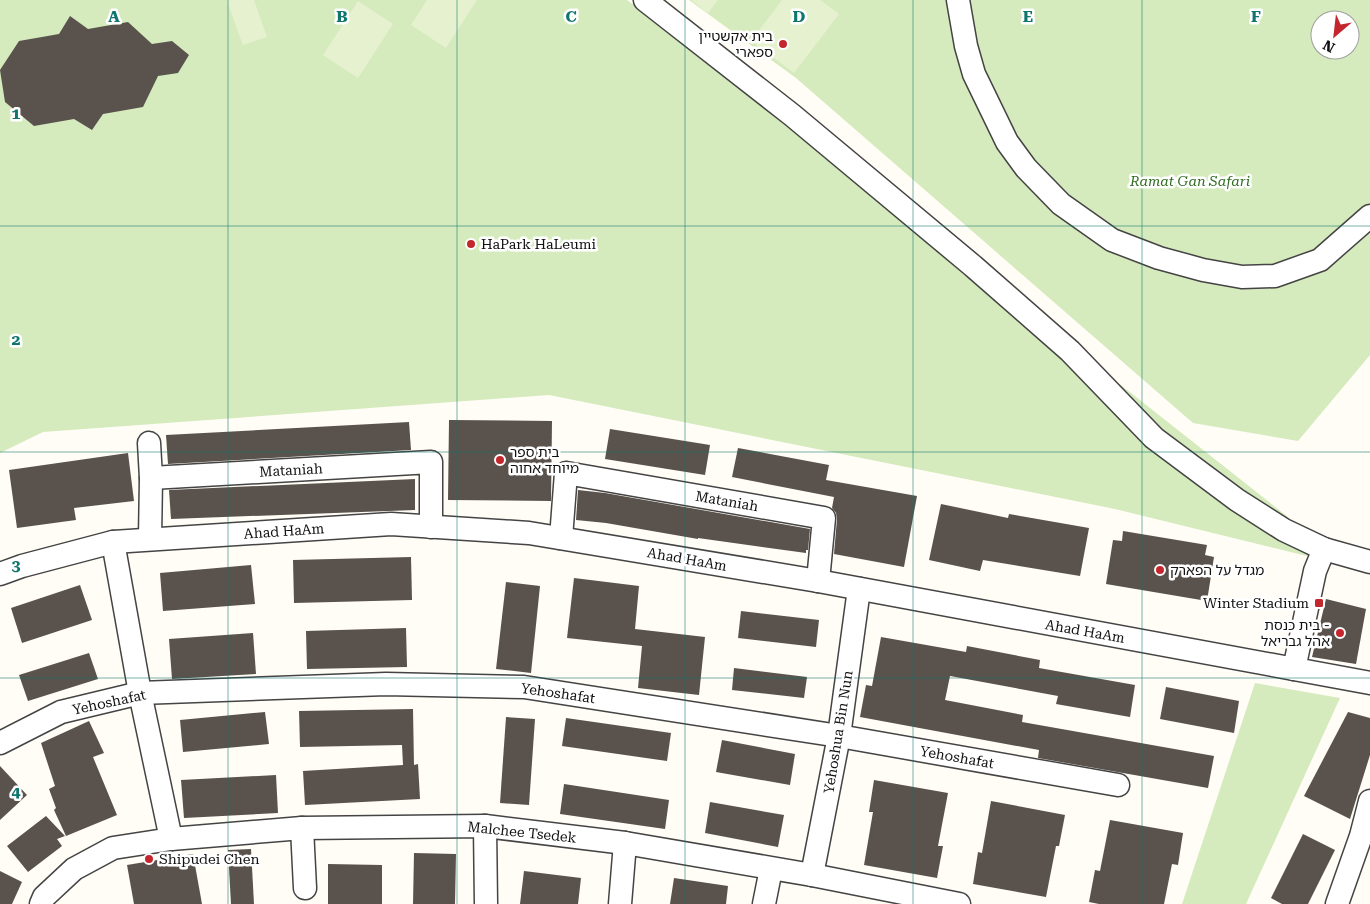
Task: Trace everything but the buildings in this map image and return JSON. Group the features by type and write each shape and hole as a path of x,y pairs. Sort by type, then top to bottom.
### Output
{"street":[{"path":"645,0 792,115 973,266 1070,352 1154,438 1238,500 1284,530 1324,549 1370,562"},
{"path":"958,0 966,46 974,74 1007,142 1026,168 1062,204 1112,240 1159,258 1203,270 1242,277 1275,276 1320,260 1370,216"},
{"path":"148,443 151,478 150,539"},
{"name":"Mataniah","path":"151,478 431,462 431,527"},
{"name":"Mataniah","path":"561,538 566,473 824,518 818,581"},
{"name":"Ahad HaAm","path":"0,574 22,566 114,542 150,539 391,524 529,533 818,581 1370,683"},
{"path":"114,542 140,693 171,838"},
{"path":"1294,669 1315,571 1324,549"},
{"name":"Yehoshua Bin Nun","path":"812,875 839,736 859,589"},
{"name":"Yehoshafat","path":"0,743 61,712 140,693 386,684 524,688 839,736 1118,785"},
{"path":"1338,904 1361,836 1370,801"},
{"path":"485,826 486,904"},
{"name":"Malchee Tsedek","path":"41,904 44,897 74,869 113,848 171,838 302,828 485,826 625,843 812,875 959,904"},
{"path":"302,828 305,888"},
{"path":"620,904 625,843"},
{"path":"764,904 771,869"}],"green space":[{"name":"HaPark HaLeumi","path":"0,0 627,0 752,94 1288,517 1311,557 1115,509 549,395 43,432 0,453"},
{"path":"254,0 267,37 243,45 227,1"},
{"path":"427,0 477,0 446,48 411,25"},
{"name":"Ramat Gan Safari","path":"689,0 1370,0 1370,355 1298,441 1193,423 796,78"},
{"path":"691,0 718,0 708,13"},
{"name":"בית אקשטיין ספארי","path":"782,0 820,0 839,14 794,73 751,41"},
{"path":"358,1 393,24 358,78 323,55"},
{"path":"1255,683 1340,698 1246,904 1182,904"}],"place":[{"name":"בית אקשטיין ספארי","path":"783,44"},
{"name":"HaPark HaLeumi","path":"471,244"},
{"name":"בית ספר מיוחד אחוה","path":"500,460"},
{"name":"מגדל על הפארק","path":"1160,570"},
{"name":"Winter Stadium","path":"1319,603"},
{"name":"בית כנסת - אהל גבריאל","path":"1340,633"},
{"name":"Shipudei Chen","path":"149,859"}]}
